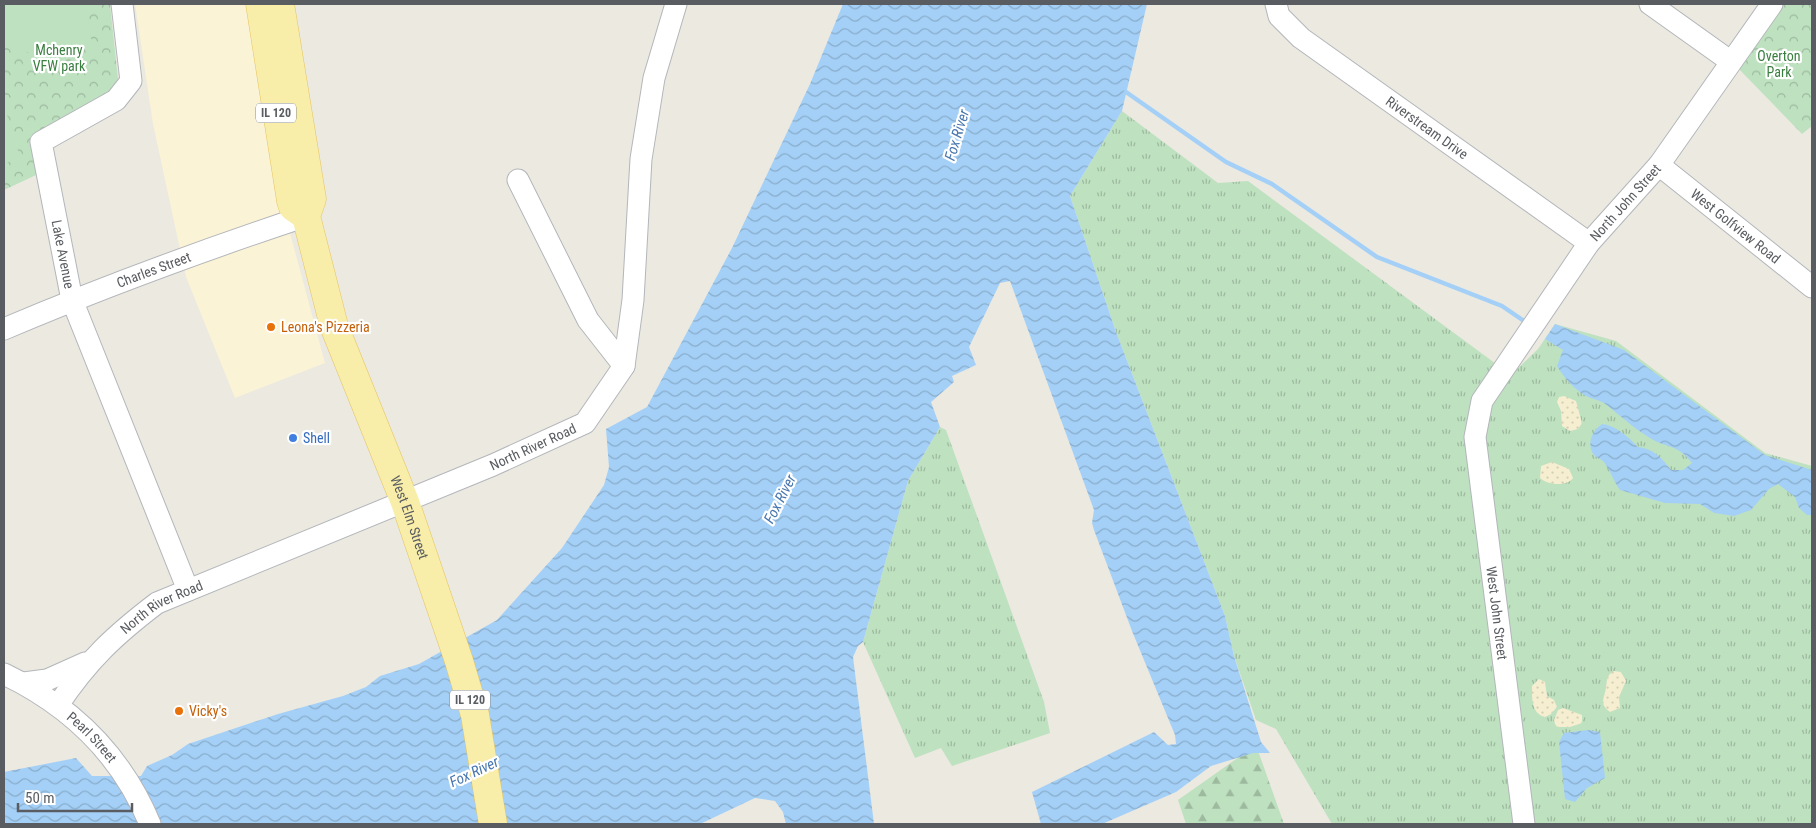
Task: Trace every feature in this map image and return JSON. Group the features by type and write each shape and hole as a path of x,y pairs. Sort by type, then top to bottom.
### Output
{"main road":[{"name":"West Elm Street","path":"260,4 291,201 293,207 306,216"},
{"name":"West Elm Street","path":"280,4 312,199 306,216 334,326 405,502 475,715 493,824"}],"street":[{"name":"Lake Avenue","path":"122,4 131,81 116,100 41,142 72,300 188,590"},
{"name":"North River Road","path":"58,704 92,659 120,631 157,603 499,463 585,423 624,366 633,300 641,159 654,78 676,4"},
{"name":"Riverstream Drive","path":"1276,4 1278,16 1301,38 1589,243"},
{"path":"1650,4 1730,61"},
{"name":"North John Street","path":"1482,401 1589,243 1659,166 1730,61 1772,4"},
{"name":"West Golfview Road","path":"1659,166 1812,287"},
{"path":"518,180 588,320 624,366"},
{"name":"Charles Street","path":"4,329 72,300 195,253 306,216"},
{"name":"West John Street","path":"1482,401 1475,437 1524,824"},
{"name":"North River Road","path":"24,683 46,680 92,659"},
{"name":"Pearl Street","path":"4,674 24,683 58,704 96,738 131,784 150,824"}],"shaded area":[{"path":"135,4 256,4 290,233 325,363 235,398 186,277 153,124"}],"green space":[{"name":"Mchenry VFW park","path":"4,4 110,4 118,79 109,93 35,135 36,175 4,190"},
{"path":"4,4 86,4 92,45 40,55 4,47"},
{"name":"Overton Park","path":"1781,4 1812,4 1812,126 1802,134 1737,67"},
{"path":"4,105 20,157 4,164"},
{"path":"1122,111 1218,183 1248,181 1511,375 1538,349 1555,324 1616,341 1765,453 1812,466 1812,824 1332,824 1276,729 1256,720 1234,656 1225,616 1116,332 1070,196"},
{"path":"940,427 946,430 1044,702 1050,733 952,766 941,748 915,758 863,642 908,481"},
{"path":"1256,745 1284,824 1186,824 1178,800"}],"sand":[{"path":"1564,396 1576,401 1582,423 1578,429 1570,431 1562,426 1561,411 1557,402 1559,397"},
{"path":"1552,462 1569,469 1573,478 1566,483 1557,484 1540,478 1541,466"},
{"path":"1614,671 1621,672 1626,681 1619,697 1620,708 1610,712 1604,706 1603,700 1608,678"},
{"path":"1539,679 1545,682 1547,696 1554,700 1557,707 1551,714 1545,717 1537,712 1532,700 1532,686"},
{"path":"1563,708 1582,715 1582,723 1570,727 1557,727 1554,720 1558,710"}],"water":[{"name":"Fox River","path":"843,4 1147,4 1122,111 1070,196 1116,332 1225,616 1234,656 1261,742 1270,753 1253,753 1211,766 1176,792 1102,824 1041,824 1032,792 1154,732 1168,745 1176,744 1175,735 1132,631 1094,530 1092,523 1094,510 1010,281 1000,283 969,347 976,365 952,376 954,382 931,402 940,427 908,481 863,642 858,646 853,657 874,824 786,824 783,812 775,801 755,798 700,824 4,824 4,772 76,758 92,776 141,776 147,766 172,755 188,744 278,714 343,696 366,687 380,676 419,664 497,620 562,548 604,485 609,467 606,429 647,407 732,248 810,84"},
{"path":"1555,324 1624,350 1765,455 1812,470 1812,515 1807,515 1799,508 1795,497 1778,484 1769,489 1751,510 1734,516 1714,513 1700,504 1665,503 1620,490 1604,462 1594,455 1590,447 1591,438 1595,430 1602,424 1617,429 1638,447 1653,452 1671,470 1683,470 1692,463 1682,453 1650,438 1604,403 1586,396 1570,383 1557,366 1563,350 1545,339"},
{"path":"1588,730 1600,732 1605,778 1587,788 1575,802 1565,799 1559,742 1564,733"}],"waterway":[{"path":"1126,92 1226,162 1272,184 1377,257 1502,306 1524,321"}],"place":[{"name":"Leona's Pizzeria","path":"271,327"},
{"name":"Shell","path":"293,438"},
{"name":"Vicky's","path":"179,711"}]}
